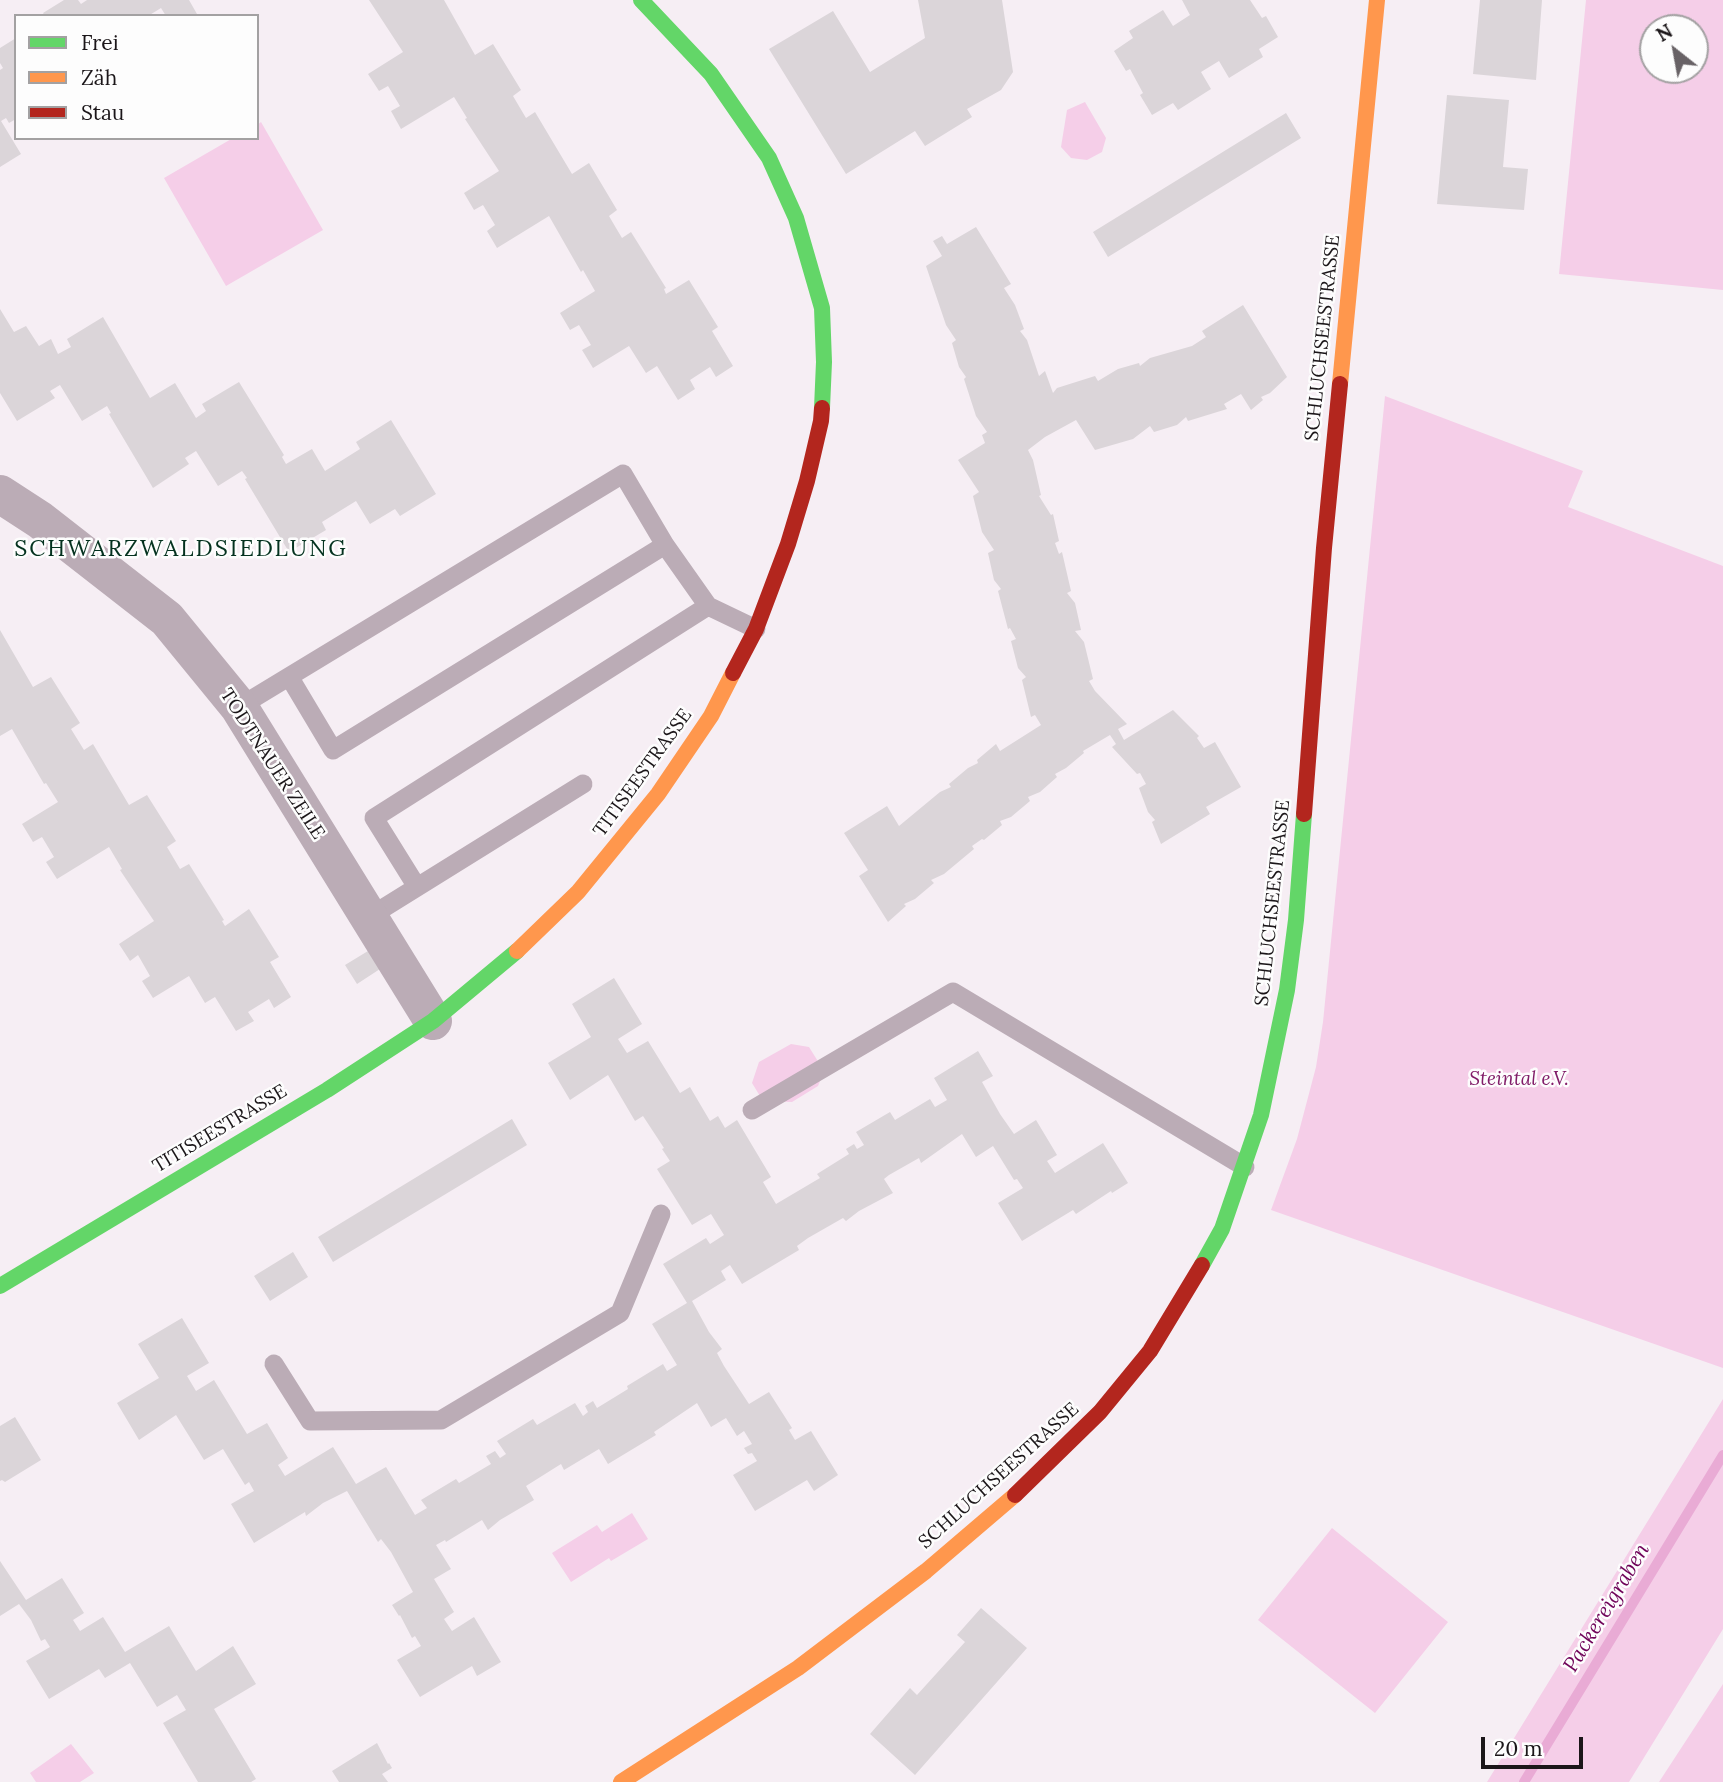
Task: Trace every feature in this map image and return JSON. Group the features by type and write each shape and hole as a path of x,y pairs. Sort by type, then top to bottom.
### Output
{"street":[{"name":"TITISEESTRASSE","path":"0,1286 327,1090 459,1002 578,892 658,794 710,716 755,629 788,544 821,421 824,362 822,308 796,218 769,158 711,74 641,0"},
{"name":"SCHLUCHSEESTRASSE","path":"621,1782 798,1668 926,1570 1032,1480 1100,1412 1150,1351 1187,1293 1222,1229 1245,1167 1272,1071 1296,920 1324,548 1377,0"},
{"name":"TODTNAUER ZEILE","path":"0,494 40,520 167,620 239,707 433,1021"}],"lane":[{"path":"239,707 623,474 665,545 708,606 755,629"},
{"path":"290,678 333,750 665,545"},
{"path":"417,887 374,818 708,606"},
{"path":"369,917 583,784"},
{"path":"752,1110 953,992 1245,1167"},
{"path":"274,1364 310,1421 441,1420 620,1313 661,1214"}],"green space":[{"path":"1586,0 1723,0 1723,290 1559,274"},
{"path":"1085,102 1106,138 1102,152 1087,160 1071,158 1061,147 1067,110"},
{"path":"261,122 323,230 226,286 164,178 230,140 259,140"},
{"name":"Steintal e.V.","path":"1385,396 1583,471 1568,507 1723,566 1723,1368 1271,1210 1297,1139 1316,1067 1323,1022"},
{"path":"791,1044 809,1047 824,1071 818,1086 792,1102 763,1101 752,1083 759,1062"},
{"path":"1723,1399 1723,1629 1629,1782 1487,1782"},
{"path":"632,1513 648,1539 611,1561 609,1558 571,1582 552,1553 597,1525 602,1532"},
{"path":"1332,1528 1448,1622 1375,1713 1258,1620"},
{"path":"1723,1684 1723,1782 1659,1782"},
{"path":"71,1744 94,1773 80,1782 36,1782 30,1773"}],"building":[{"path":"64,0 78,0 81,4 87,0 189,0 197,14 165,14 161,8 151,14 43,13"},
{"path":"369,0 444,0 475,55 493,44 521,90 513,96 526,118 535,112 572,174 589,163 617,210 609,216 616,228 622,238 631,232 666,288 666,294 689,280 718,327 712,331 733,366 716,377 710,367 690,380 695,389 678,400 657,366 646,373 629,346 593,368 582,350 591,345 579,325 570,330 560,313 595,291 583,270 581,272 549,216 497,248 487,231 495,225 483,205 474,210 464,193 499,171 454,97 401,129 391,111 400,106 388,86 379,91 368,74 403,52"},
{"path":"918,0 1002,0 1013,72 1001,90 967,109 972,117 925,146 915,131 846,174 769,49 833,11 870,72 925,38"},
{"path":"1182,0 1250,0 1262,18 1266,16 1278,37 1259,49 1263,57 1229,78 1219,61 1201,72 1211,89 1178,110 1173,103 1152,115 1140,95 1143,93 1130,69 1126,71 1114,51 1133,38 1129,31 1163,10 1173,26 1190,15"},
{"path":"1480,0 1542,0 1536,80 1473,74"},
{"path":"14,39 14,120 9,123 6,118 1,121 21,154 0,167 0,70 3,68 0,63 0,48"},
{"path":"1447,95 1509,100 1503,167 1528,169 1524,210 1437,204"},
{"path":"1286,113 1301,138 1108,257 1093,232"},
{"path":"976,227 1011,284 1004,288 1015,305 1024,329 1020,331 1027,340 1039,376 1045,371 1053,393 1057,388 1095,376 1098,381 1118,369 1139,363 1140,366 1150,358 1192,346 1206,337 1202,331 1243,305 1287,377 1270,393 1261,397 1263,400 1251,410 1241,394 1224,404 1227,409 1188,421 1186,417 1177,425 1154,432 1150,426 1133,439 1095,450 1076,420 1028,450 1033,460 1041,495 1039,496 1051,515 1053,514 1059,541 1055,543 1059,554 1062,552 1071,591 1067,593 1075,603 1081,630 1075,631 1084,642 1093,679 1089,681 1095,691 1127,724 1118,729 1124,740 1173,710 1199,736 1197,738 1204,748 1215,742 1241,787 1206,807 1210,814 1161,844 1152,822 1155,820 1148,812 1139,788 1146,784 1140,773 1137,774 1112,747 1116,744 1110,735 1083,751 1084,753 1066,768 1055,774 1057,777 1040,792 1028,797 1030,801 1011,817 1000,821 1002,825 972,846 974,849 944,874 931,880 934,883 915,899 904,904 906,906 888,922 859,876 868,870 844,833 887,806 899,826 940,792 951,787 949,784 978,763 977,760 996,744 1000,751 1041,725 1035,715 1031,717 1022,680 1026,677 1018,668 1011,641 1016,639 1010,628 1008,629 998,591 1001,589 994,580 988,553 994,550 982,532 973,496 979,492 958,460 985,443 982,435 987,432 976,416 964,379 966,377 959,367 952,343 956,340 946,325 926,266 942,256 933,241 942,236 947,244"},
{"path":"0,309 14,332 26,326 39,346 51,339 58,354 71,347 67,339 103,317 150,398 175,383 196,418 206,411 202,404 239,382 284,455 282,457 286,464 312,449 325,471 360,449 356,442 391,420 436,494 400,516 395,509 370,524 356,501 322,522 326,530 289,552 242,471 218,486 196,451 185,458 189,464 153,488 109,414 111,413 107,406 82,421 60,385 50,391 55,398 17,421 0,393"},
{"path":"0,630 33,687 51,677 80,723 71,729 84,750 93,744 129,805 147,795 176,841 167,847 180,869 189,864 224,920 222,921 225,926 249,909 279,957 270,962 291,997 274,1008 269,999 248,1012 254,1021 236,1031 215,997 205,1003 189,976 153,998 142,981 150,976 138,955 130,961 119,944 154,921 120,870 122,869 109,847 57,879 46,862 54,857 42,837 33,842 22,824 58,802 46,783 44,784 12,729 0,736"},
{"path":"368,951 380,969 357,984 345,965"},
{"path":"614,978 642,1024 618,1039 627,1053 648,1041 680,1093 690,1087 710,1121 718,1116 725,1128 737,1120 771,1177 763,1182 776,1204 820,1178 817,1174 849,1154 846,1149 854,1144 857,1149 864,1145 856,1132 890,1112 895,1120 930,1099 935,1107 947,1100 934,1078 978,1051 993,1076 982,1082 1000,1114 1014,1134 1036,1120 1057,1155 1047,1161 1055,1173 1103,1143 1128,1183 1076,1214 1073,1210 1022,1241 998,1203 1023,1188 1017,1179 1014,1180 993,1146 976,1157 962,1134 921,1163 919,1158 884,1179 893,1193 846,1221 843,1218 808,1238 797,1246 799,1250 742,1284 730,1265 721,1271 726,1280 692,1301 722,1349 717,1353 724,1366 749,1404 769,1392 792,1428 789,1430 795,1440 811,1431 838,1475 814,1491 807,1480 755,1511 733,1475 757,1461 752,1453 748,1454 744,1448 752,1444 744,1431 737,1436 726,1418 711,1427 697,1403 654,1432 656,1435 608,1464 599,1449 564,1470 561,1464 526,1486 534,1500 488,1530 482,1520 446,1542 445,1540 436,1545 451,1569 434,1579 454,1612 444,1619 452,1631 474,1617 501,1662 477,1676 472,1666 420,1697 397,1660 421,1646 415,1636 412,1638 392,1605 413,1592 391,1552 381,1539 378,1542 347,1491 323,1503 306,1516 305,1512 254,1543 231,1504 254,1491 249,1482 245,1485 223,1449 204,1460 176,1415 139,1440 117,1403 159,1378 138,1344 182,1318 209,1363 187,1376 196,1391 214,1380 247,1434 267,1423 288,1458 278,1465 285,1476 333,1447 356,1484 386,1467 415,1515 427,1508 421,1500 456,1479 459,1483 491,1464 486,1456 495,1451 500,1458 506,1454 497,1441 533,1419 537,1425 575,1403 583,1416 588,1412 585,1406 593,1401 597,1408 663,1364 667,1371 677,1365 652,1324 687,1303 663,1264 706,1238 710,1244 724,1235 711,1214 692,1225 657,1169 670,1161 662,1149 664,1148 643,1116 635,1121 608,1075 570,1100 548,1063 591,1037 572,1004"},
{"path":"512,1119 527,1145 333,1262 318,1237"},
{"path":"293,1252 308,1277 270,1301 254,1276"},
{"path":"15,1417 41,1460 5,1482 0,1481 0,1426"},
{"path":"0,1561 26,1600 62,1578 84,1613 73,1620 80,1631 103,1617 125,1652 169,1626 196,1671 233,1646 256,1684 214,1709 256,1779 251,1782 198,1782 163,1723 186,1710 177,1695 157,1707 130,1663 105,1678 99,1669 49,1699 26,1661 50,1647 45,1639 41,1641 31,1620 19,1604 0,1616"},
{"path":"981,1608 1027,1648 915,1775 870,1734 910,1688 917,1695 965,1642 957,1635"},
{"path":"377,1743 392,1768 382,1774 388,1782 339,1782 332,1771"}],"waterway":[{"name":"Packereigraben","path":"1524,1782 1723,1455"}],"traffic: fast":[{"path":"641,0 711,74 769,158 796,218 822,308 822,408"},
{"path":"1202,1265 1222,1229 1261,1115 1287,990 1296,920 1304,814"},
{"path":"0,1286 327,1090 433,1021 517,951"}],"traffic: slow":[{"path":"1340,384 1377,0"},
{"path":"517,951 578,892 658,794 711,716 733,673"},
{"path":"621,1782 798,1668 926,1571 1015,1495"}],"traffic: jam":[{"path":"1304,814 1324,548 1340,384"},
{"path":"733,673 756,629 788,544 807,481 822,408"},
{"path":"1015,1495 1100,1412 1150,1351 1202,1265"}],"district":[{"name":"SCHWARZWALDSIEDLUNG","path":"181,549"}]}
